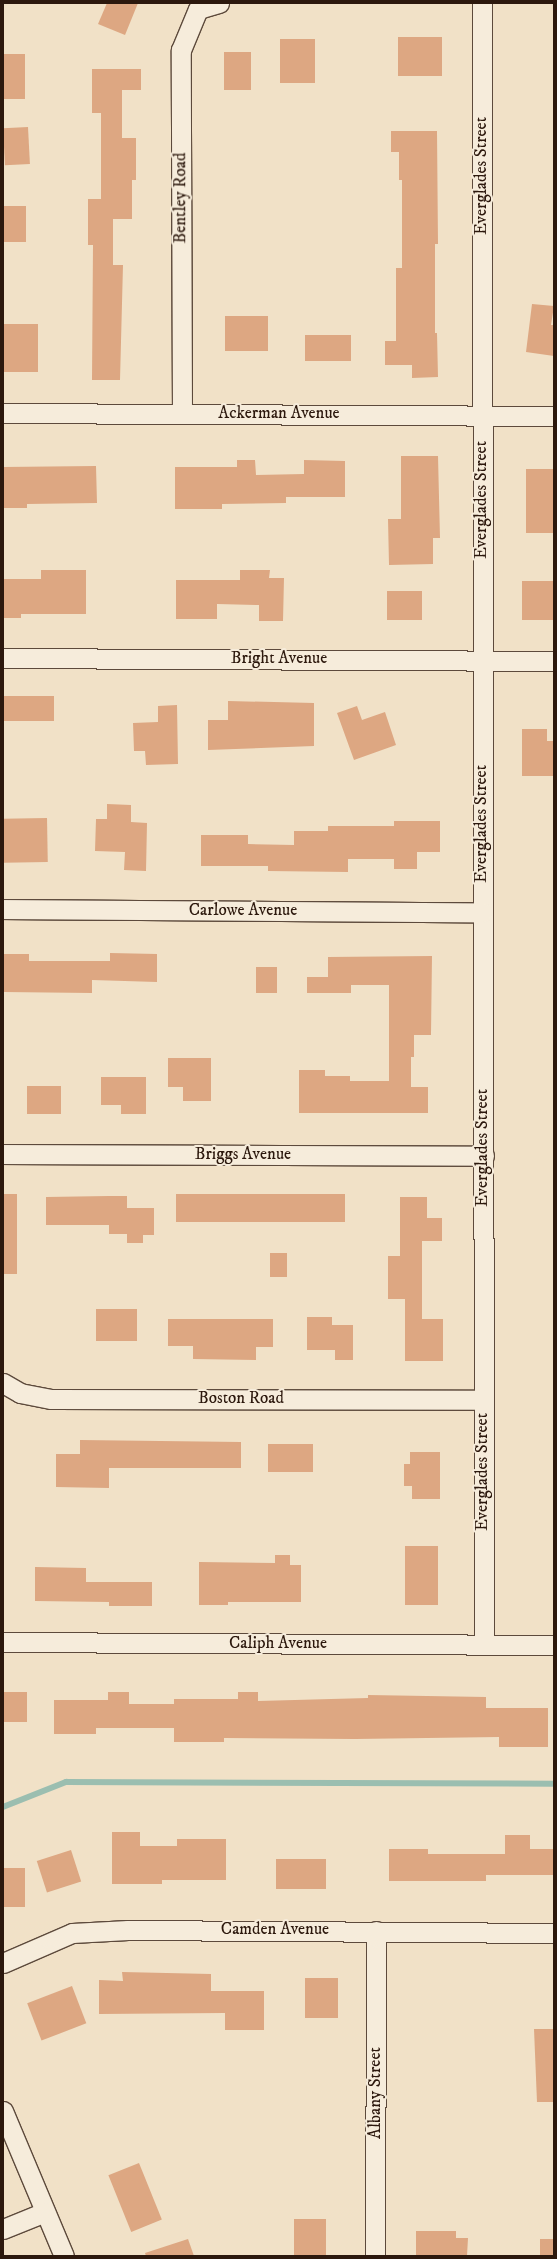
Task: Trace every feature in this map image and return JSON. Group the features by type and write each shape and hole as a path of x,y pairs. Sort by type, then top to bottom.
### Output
{"street":[{"name":"Bentley Road","path":"182,414 181,50 198,9 219,3"},
{"name":"Everglades Street","path":"482,3 484,1645"},
{"name":"Ackerman Avenue","path":"3,413 554,416"},
{"name":"Bright Avenue","path":"3,658 554,661"},
{"name":"Carlowe Avenue","path":"3,909 482,912"},
{"name":"Briggs Avenue","path":"3,1154 484,1156"},
{"name":"Boston Road","path":"3,1382 20,1393 50,1399 483,1400"},
{"name":"Caliph Avenue","path":"3,1642 554,1645"},
{"name":"Camden Avenue","path":"3,1963 72,1933 128,1930 554,1933"},
{"name":"Albany Street","path":"375,2256 376,1931"},
{"path":"3,2111 64,2256"},
{"path":"3,2229 45,2212"}],"building":[{"path":"107,3 138,3 125,35 98,24"},
{"path":"398,37 442,37 442,76 398,76"},
{"path":"280,39 315,39 315,83 280,83"},
{"path":"224,52 251,52 251,90 224,90"},
{"path":"3,54 25,54 25,99 3,99"},
{"path":"92,69 141,69 141,90 122,90 122,138 136,138 136,180 132,180 132,219 113,219 113,265 123,265 120,380 92,380 93,245 88,245 88,199 101,199 101,113 92,113"},
{"path":"28,127 30,164 5,165 3,128"},
{"path":"391,131 437,131 438,244 435,244 435,333 437,333 438,377 412,378 412,365 385,365 385,341 396,341 396,268 402,268 402,180 399,180 399,152 391,152"},
{"path":"3,206 26,206 26,242 3,242"},
{"path":"532,304 554,306 551,325 554,325 554,356 526,352"},
{"path":"225,316 268,316 268,351 225,351"},
{"path":"3,324 38,324 38,372 3,372"},
{"path":"305,335 351,335 351,361 305,361"},
{"path":"401,456 438,456 440,538 433,538 433,564 389,565 388,519 401,519"},
{"path":"237,460 255,460 256,475 304,474 304,460 345,461 345,497 286,497 286,503 222,504 222,509 175,509 175,467 237,467"},
{"path":"96,466 97,503 27,504 27,508 3,508 3,467"},
{"path":"526,469 554,469 554,533 526,533"},
{"path":"41,570 86,570 86,614 21,614 21,618 3,618 3,579 41,579"},
{"path":"240,570 270,570 269,578 284,578 283,621 259,621 259,605 217,604 217,619 176,619 176,580 240,580"},
{"path":"522,581 554,581 554,620 522,620"},
{"path":"387,591 422,591 422,620 387,620"},
{"path":"4,696 54,696 54,721 4,721"},
{"path":"228,701 314,703 314,746 208,750 208,720 228,720"},
{"path":"177,705 178,764 146,765 145,751 134,751 133,723 158,722 158,706"},
{"path":"357,706 362,720 385,712 396,745 354,760 337,713"},
{"path":"522,729 547,729 547,741 554,741 554,776 522,776"},
{"path":"107,804 131,805 131,822 147,823 146,871 124,870 125,852 95,851 96,819 107,819"},
{"path":"47,818 48,862 4,863 3,819"},
{"path":"394,821 440,821 440,852 417,852 417,869 394,869 394,859 348,859 348,872 268,871 268,866 201,866 201,835 248,835 248,844 294,845 294,831 328,831 328,826 394,826"},
{"path":"110,953 157,954 157,982 92,980 92,993 3,992 3,954 29,954 29,961 110,961"},
{"path":"432,956 431,1035 414,1035 414,1057 411,1057 411,1087 428,1087 428,1113 299,1113 299,1070 325,1070 325,1076 350,1076 350,1081 389,1081 389,985 351,985 351,993 307,993 307,977 328,977 328,957"},
{"path":"256,967 277,967 277,993 256,993"},
{"path":"168,1058 211,1058 211,1101 183,1101 183,1087 168,1087"},
{"path":"101,1077 146,1077 146,1114 121,1114 121,1105 101,1105"},
{"path":"27,1086 61,1086 61,1114 27,1114"},
{"path":"3,1194 17,1194 17,1274 3,1274"},
{"path":"176,1194 345,1194 345,1222 176,1222"},
{"path":"127,1196 127,1208 154,1208 154,1235 143,1235 143,1243 127,1243 127,1234 109,1234 109,1225 46,1225 46,1197"},
{"path":"400,1197 427,1197 427,1218 442,1218 442,1241 422,1241 422,1319 443,1319 443,1361 405,1361 405,1299 388,1299 388,1256 400,1256"},
{"path":"270,1253 287,1253 287,1277 270,1277"},
{"path":"96,1309 137,1309 137,1341 96,1341"},
{"path":"307,1317 332,1317 332,1325 353,1325 353,1360 335,1360 335,1350 307,1350"},
{"path":"168,1319 273,1319 273,1347 256,1347 256,1360 193,1359 193,1346 168,1346"},
{"path":"80,1440 241,1442 241,1468 109,1468 109,1488 56,1487 56,1454 80,1454"},
{"path":"268,1444 313,1444 313,1472 268,1472"},
{"path":"410,1452 440,1452 440,1499 412,1499 412,1486 404,1486 404,1464 410,1464"},
{"path":"405,1546 438,1546 438,1605 405,1605"},
{"path":"275,1555 290,1555 290,1565 301,1565 301,1602 228,1602 228,1605 199,1605 199,1562 275,1563"},
{"path":"35,1567 86,1568 86,1582 152,1582 152,1606 109,1606 109,1602 35,1601"},
{"path":"3,1692 27,1692 27,1722 3,1722"},
{"path":"108,1692 129,1692 129,1704 174,1704 174,1699 238,1699 238,1692 258,1692 258,1701 368,1698 368,1695 486,1697 486,1708 548,1708 548,1747 499,1747 499,1737 355,1739 224,1738 224,1742 174,1742 174,1728 96,1728 96,1734 54,1734 54,1700 108,1700"},
{"path":"112,1832 140,1832 140,1846 177,1846 177,1839 226,1839 226,1880 162,1880 162,1884 112,1884"},
{"path":"505,1835 530,1835 530,1849 554,1849 554,1875 486,1875 486,1881 389,1881 389,1849 428,1849 428,1854 505,1854"},
{"path":"71,1850 81,1881 47,1893 37,1861"},
{"path":"276,1859 326,1859 326,1889 276,1889"},
{"path":"3,1868 25,1868 25,1907 3,1907"},
{"path":"122,1972 211,1974 211,1991 264,1991 264,2030 225,2030 225,2013 99,2014 99,1980 123,1981"},
{"path":"305,1978 338,1978 338,2018 305,2018"},
{"path":"72,1986 86,2023 42,2041 27,2003"},
{"path":"534,2029 554,2029 554,2102 537,2102"},
{"path":"139,2163 162,2220 131,2232 108,2175"},
{"path":"294,2219 326,2219 326,2256 294,2256"},
{"path":"416,2231 456,2231 456,2238 468,2238 467,2256 416,2256"},
{"path":"188,2239 194,2256 146,2256 145,2253"},
{"path":"540,2239 554,2239 554,2256 540,2256"}],"waterway":[{"path":"3,1807 66,1782 554,1784"}]}
